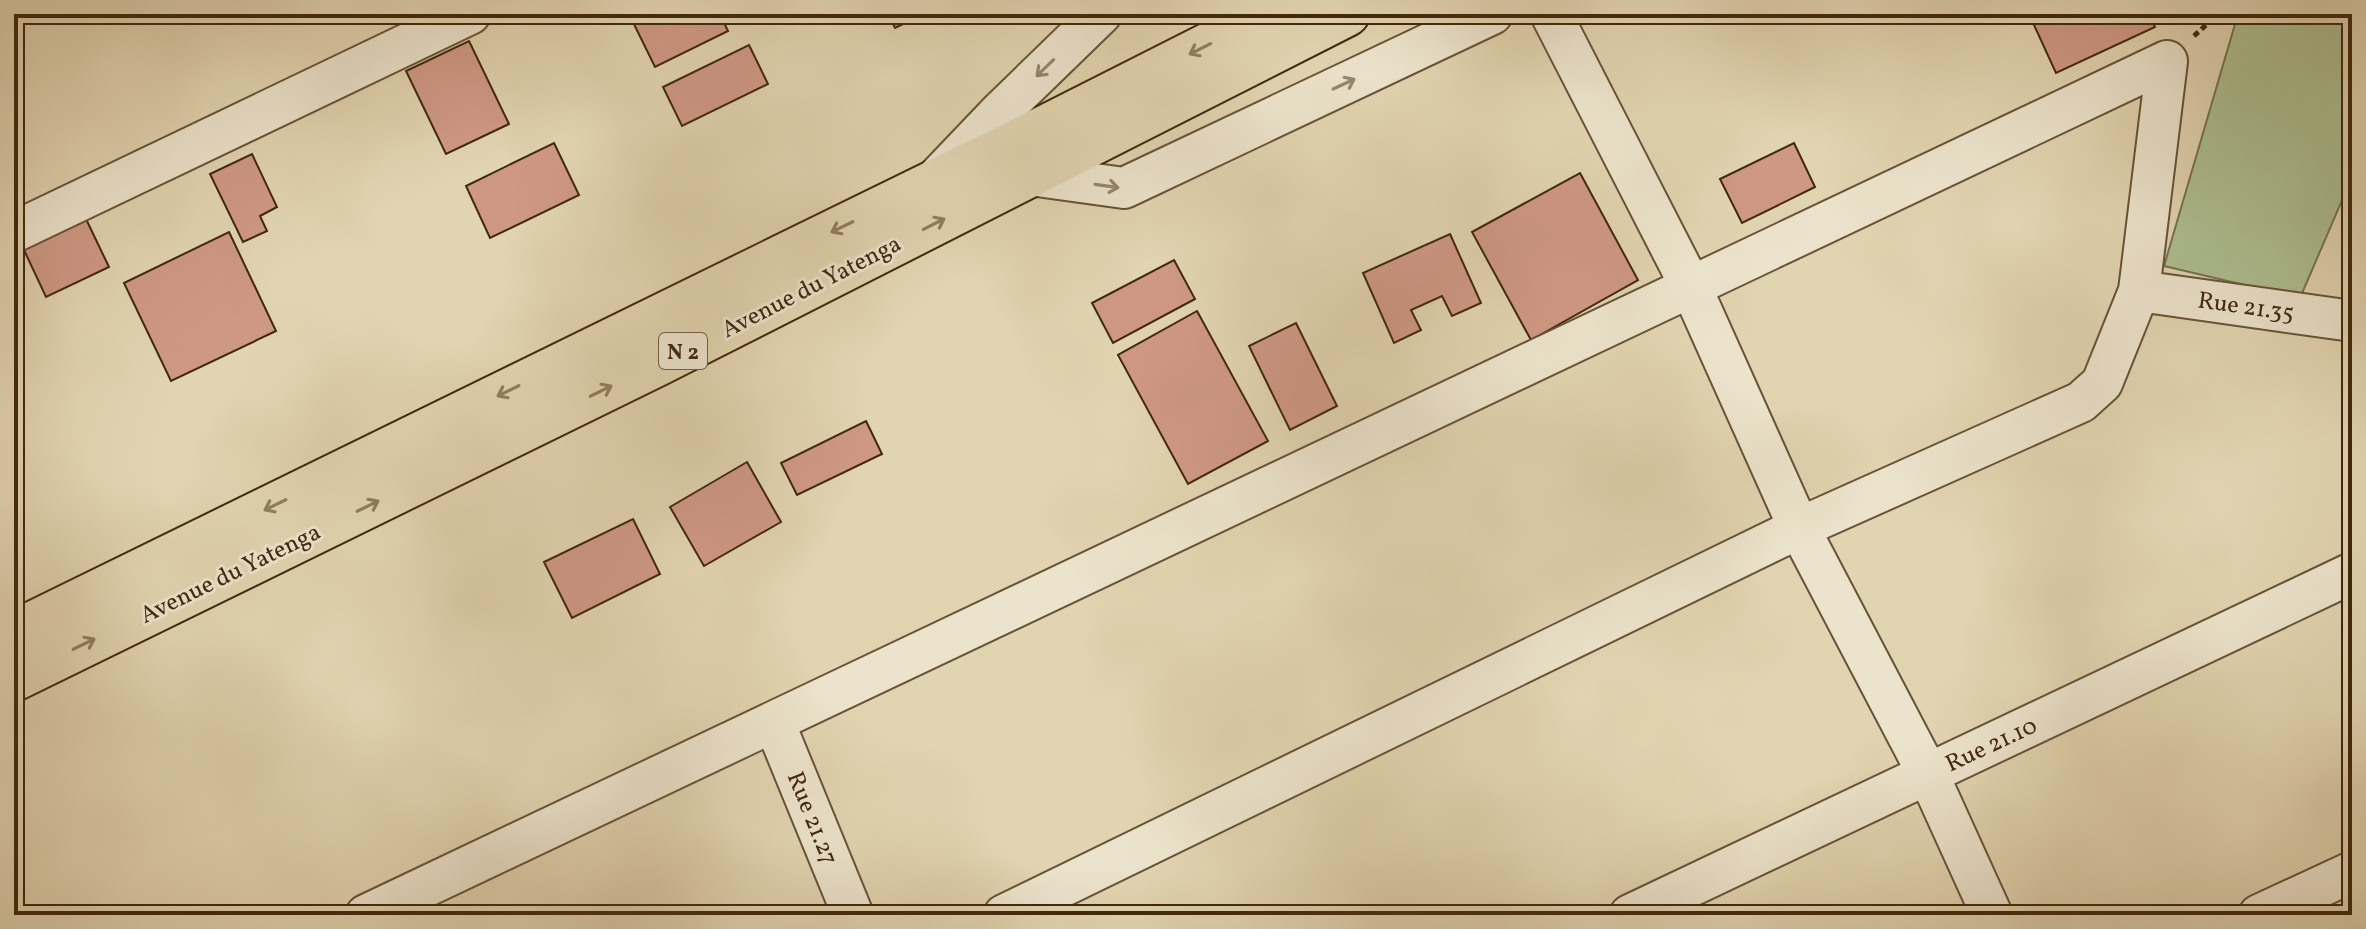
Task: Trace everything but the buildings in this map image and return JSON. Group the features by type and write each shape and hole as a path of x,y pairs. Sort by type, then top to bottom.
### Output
{"main road":[{"name":"Avenue du Yatenga","path":"14,633 933,183 1270,14"},
{"name":"Avenue du Yatenga","path":"14,679 657,364 1347,14"}],"street":[{"path":"933,183 1000,112 1101,14"},
{"path":"1030,175 1124,188 1492,14"},
{"path":"1551,14 1691,287 1799,528 1928,774 1992,915"},
{"path":"14,232 448,18"},
{"path":"366,915 2167,61 2139,291 2102,383 2081,402 1799,528 1004,915"},
{"name":"Rue 21.35","path":"2139,291 2352,321"},
{"name":"Rue 21.10","path":"1630,915 2352,573"},
{"name":"Rue 21.27","path":"774,722 853,915"},
{"path":"2259,915 2352,872"}],"green space":[{"path":"2238,14 2352,14 2352,177 2300,298 2164,266"}]}
